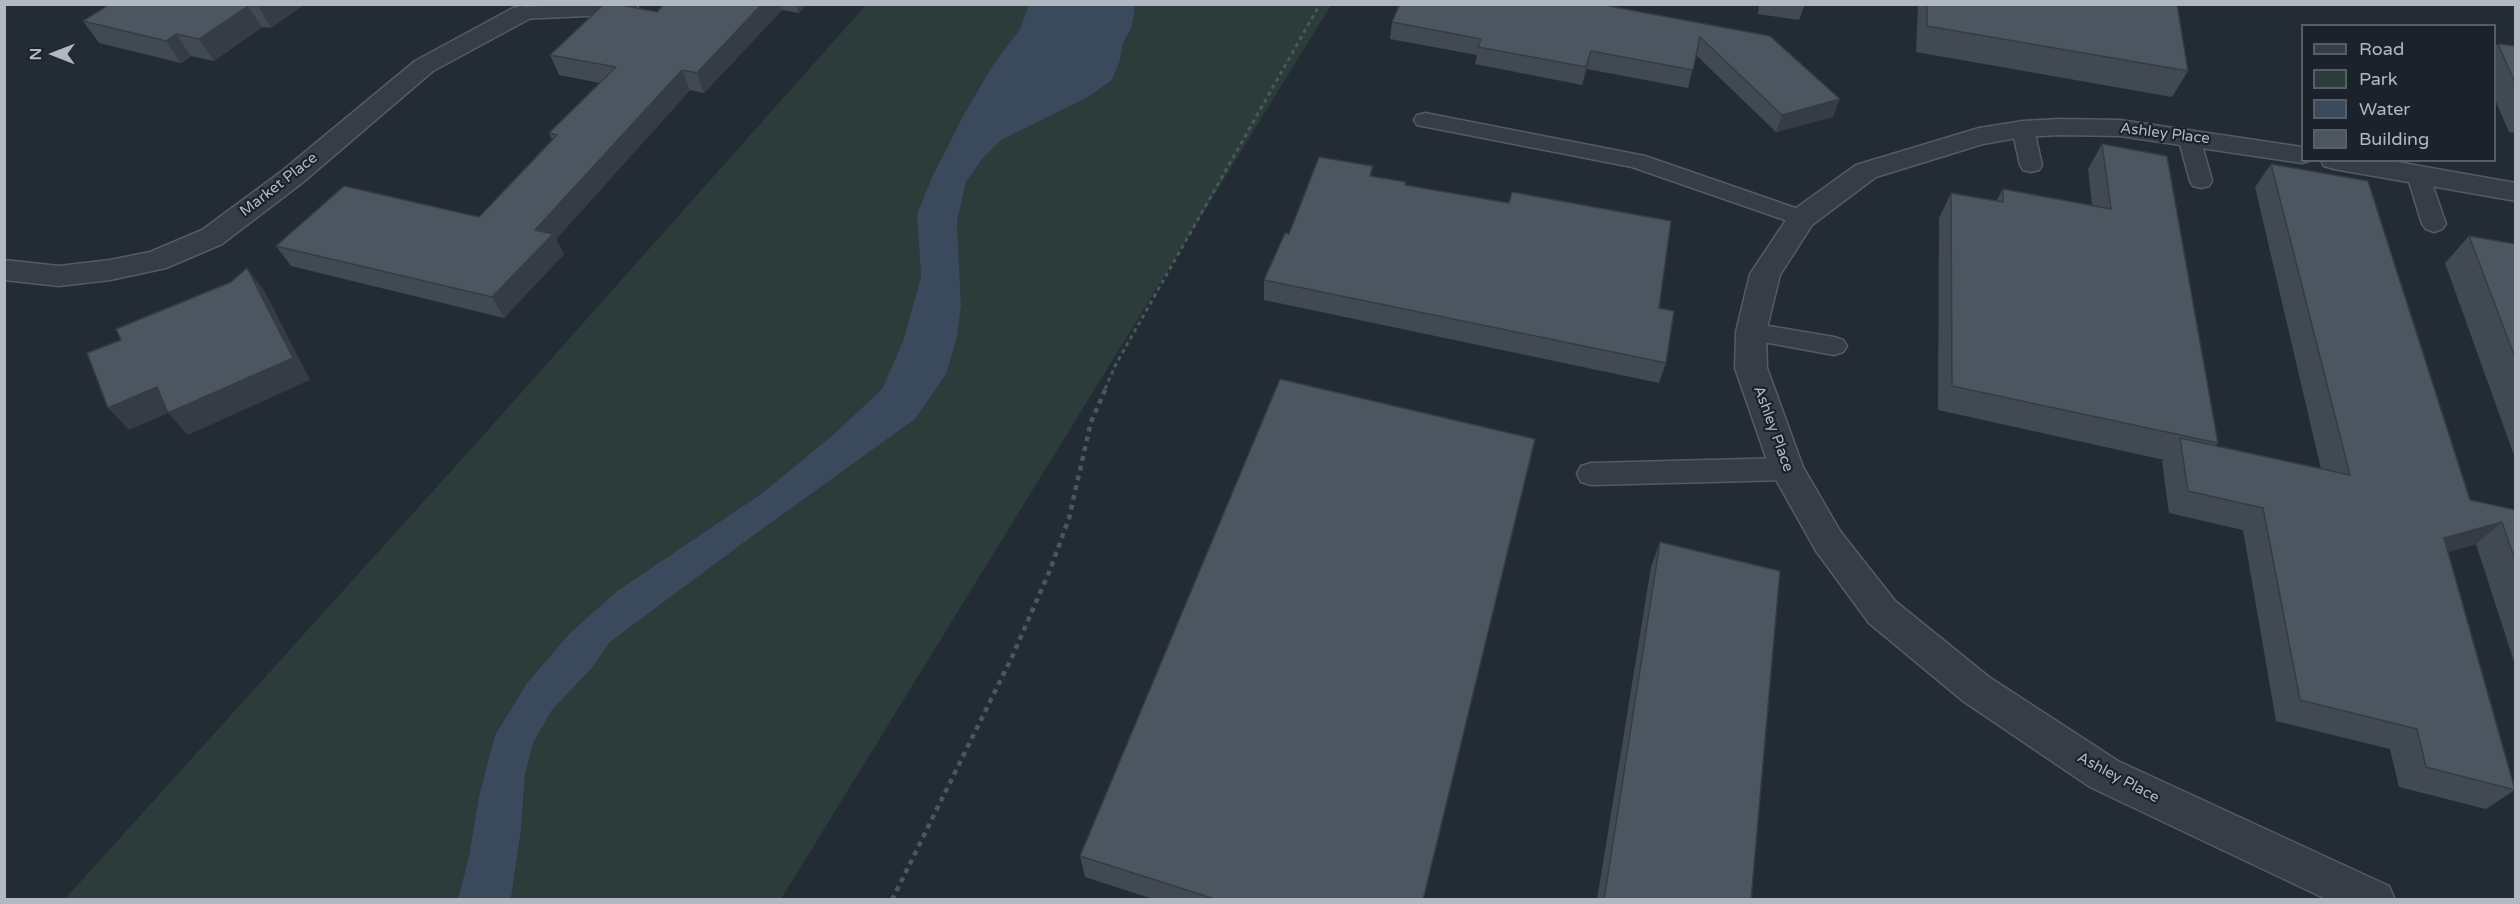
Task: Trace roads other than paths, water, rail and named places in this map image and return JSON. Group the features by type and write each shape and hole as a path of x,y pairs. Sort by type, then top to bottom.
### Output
{"street":[{"name":"Market Place","path":"4,270 59,276 110,270 156,261 212,237 292,177 424,66 522,13"},
{"name":"Ashley Place","path":"2301,155 2120,128 2060,127 2023,129 1979,136 1866,171 1802,218 1765,274 1751,332 1751,368 1786,469 1828,541 1882,612 1976,689 2104,774 2374,900"},
{"path":"2344,162 2516,192"}],"lane":[{"path":"522,13 628,8"},
{"path":"1425,120 1637,161 1802,218"},
{"path":"2023,129 2031,165"},
{"path":"2189,137 2201,182"},
{"path":"2418,176 2434,224"},
{"path":"1751,332 1834,346"},
{"path":"1591,474 1786,469"}],"water":[{"path":"1029,4 1135,5 1132,27 1123,43 1120,60 1112,80 1088,97 1001,140 982,159 966,182 957,221 961,305 957,337 946,374 915,419 610,642 592,668 552,710 533,743 525,774 521,830 511,899 458,899 469,856 479,796 495,735 527,683 570,633 617,591 761,494 834,434 882,389 903,341 921,277 917,214 932,177 963,116 993,65 1020,29"}]}
